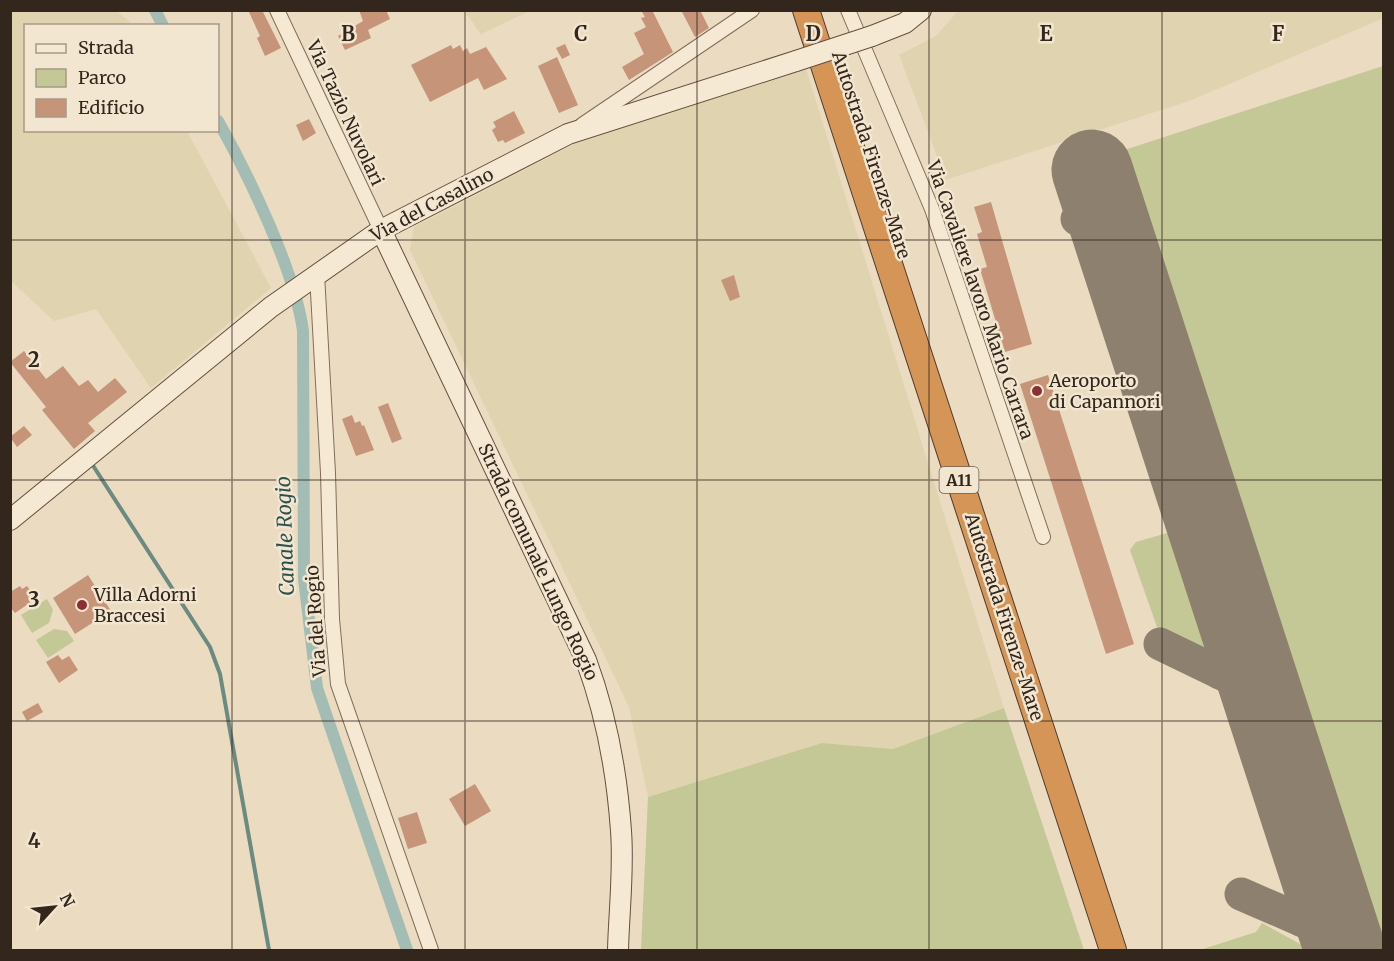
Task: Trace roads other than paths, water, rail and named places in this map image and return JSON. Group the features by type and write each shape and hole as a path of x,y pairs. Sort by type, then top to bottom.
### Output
{"highway":[{"name":"Autostrada Firenze-Mare","path":"806,10 1113,951"},
{"name":"Autostrada Firenze-Mare","path":"824,10 1131,951"}],"street":[{"name":"Via Tazio Nuvolari","path":"277,10 381,230"},
{"path":"568,134 752,10"},
{"name":"Via Cavaliere lavoro Mario Carrara","path":"848,10 932,209 1043,537"},
{"name":"Via del Casalino","path":"10,520 285,296 381,230 568,134 872,36 905,23 921,10"},
{"name":"Strada comunale Lungo Rogio","path":"381,230 586,660 600,697 610,744 621,831 618,951"},
{"name":"Via del Rogio","path":"309,280 328,473 332,619 338,684 431,951"}],"waterway":[{"name":"Canale Rogio","path":"155,10 162,24"},
{"name":"Canale Rogio","path":"219,123 269,223 291,280 298,307 303,331 304,579 317,688 407,950"},
{"path":"92,464 210,647 220,674 269,950"}],"place":[{"name":"Aeroporto di Capannori","path":"1037,391"},
{"name":"Villa Adorni Braccesi","path":"82,605"}]}
